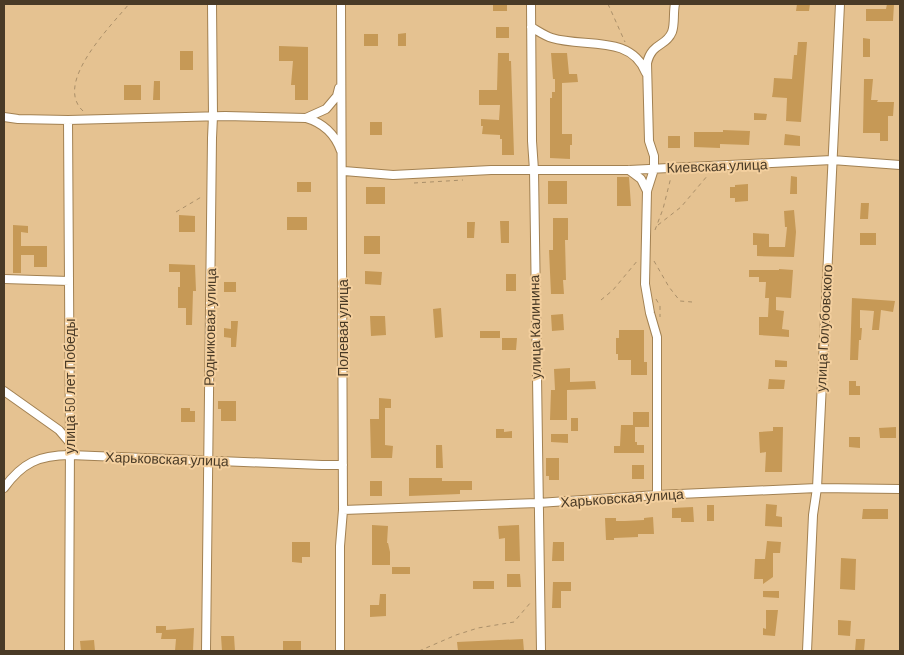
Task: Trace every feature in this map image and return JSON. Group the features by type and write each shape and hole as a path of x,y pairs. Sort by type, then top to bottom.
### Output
{"street":[{"name":"Родниковая улица","path":"206,651 213,116 212,4"},
{"name":"Полевая улица","path":"340,651 340,554 343,510 344,171 341,4"},
{"name":"улица Калинина","path":"531,4 541,651"},
{"path":"657,495 657,337 650,313 646,284 647,191 654,168 654,156 648,141 647,63 649,55 672,32 675,4"},
{"name":"улица Голубовского","path":"807,651 813,515 817,488 840,4"},
{"path":"532,27 550,38 601,44 630,51 639,60 647,75"},
{"path":"306,118 317,114 333,103 341,81"},
{"path":"4,117 68,120 213,116 306,118 315,121 331,132 343,156"},
{"name":"улица 50 лет Победы","path":"68,120 69,651"},
{"name":"Киевская улица","path":"344,171 392,175 491,170 629,170 832,160 900,165"},
{"path":"629,170 641,179 647,191"},
{"path":"4,279 69,281"},
{"path":"4,391 59,430 70,443"},
{"name":"Харьковская улица","path":"4,488 11,478 24,466 35,459 51,455 322,466 343,465"},
{"name":"Харьковская улица","path":"343,510 538,503 657,495 817,488 900,489"}],"path":[{"path":"99,119 81,110 73,93 75,82 85,60 129,4"},
{"path":"608,4 630,51"},
{"path":"653,233 658,226 681,207 717,165"},
{"path":"658,226 672,167"},
{"path":"176,212 211,191"},
{"path":"600,300 623,279 646,249 669,288 680,301 692,302"},
{"path":"419,651 478,628 514,622 540,591"}],"building":[{"path":"493,4 507,4 507,11 493,11"},
{"path":"797,4 810,4 809,11 796,11"},
{"path":"887,4 894,4 893,21 866,21 866,9 886,9"},
{"path":"496,27 509,27 509,38 496,38"},
{"path":"406,33 406,46 398,46 398,34"},
{"path":"364,34 378,34 378,46 364,46"},
{"path":"863,38 870,39 870,57 863,57"},
{"path":"798,42 807,42 801,122 786,121 787,98 772,97 774,78 792,79 794,55 797,55"},
{"path":"279,46 308,47 308,100 295,100 295,85 291,85 293,61 279,61"},
{"path":"180,51 193,51 193,70 180,70"},
{"path":"498,53 509,53 509,61 511,61 514,155 502,155 502,139 500,139 500,135 482,134 483,126 481,126 481,119 499,120 500,105 479,105 479,90 497,90"},
{"path":"551,53 567,53 569,74 577,74 578,82 562,83 562,134 572,134 570,159 550,158 550,98 552,98 552,92 555,92"},
{"path":"864,79 873,79 871,100 894,102 893,116 888,116 888,141 880,141 880,133 863,133"},
{"path":"154,81 160,81 160,100 153,100"},
{"path":"124,85 141,85 141,100 124,100"},
{"path":"754,113 767,114 766,120 754,120"},
{"path":"370,122 382,122 382,135 370,135"},
{"path":"723,130 750,131 749,145 720,144 720,148 694,147 694,132 723,132"},
{"path":"785,134 800,136 800,146 784,145"},
{"path":"668,136 680,136 680,148 668,148"},
{"path":"791,176 797,177 797,194 790,194"},
{"path":"617,177 629,177 631,206 617,206"},
{"path":"548,181 567,181 567,204 548,204"},
{"path":"297,182 311,182 311,192 297,192"},
{"path":"748,184 748,201 735,202 735,198 730,198 730,187"},
{"path":"366,187 385,187 385,204 366,204"},
{"path":"861,203 869,203 868,219 860,219"},
{"path":"794,210 796,232 794,257 757,256 757,245 753,245 753,233 769,234 769,247 785,247 787,227 785,227 784,211"},
{"path":"179,215 195,216 195,232 179,232"},
{"path":"287,217 307,217 307,230 287,230"},
{"path":"553,218 568,218 568,240 565,240 566,280 563,280 564,294 551,294 549,250 553,250"},
{"path":"500,221 509,221 509,243 501,243"},
{"path":"467,222 475,222 474,238 467,238"},
{"path":"13,225 28,226 28,233 21,232 21,246 47,246 47,267 34,267 34,255 21,255 21,273 13,273"},
{"path":"860,233 876,233 876,245 860,245"},
{"path":"364,236 380,236 380,254 364,254"},
{"path":"169,264 195,265 196,291 193,291 192,325 186,325 186,308 178,308 180,272 169,272"},
{"path":"749,270 793,270 791,298 776,297 776,310 784,311 782,329 789,330 789,337 759,335 759,317 768,317 769,298 765,298 766,282 759,282 759,277 749,277"},
{"path":"365,271 382,272 381,285 365,284"},
{"path":"506,274 516,274 516,291 506,291"},
{"path":"224,282 236,282 236,292 224,292"},
{"path":"852,298 895,301 893,312 881,310 879,330 872,330 874,311 860,310 860,328 862,328 858,360 850,360"},
{"path":"441,308 443,337 435,338 433,309"},
{"path":"563,314 564,330 552,331 551,315"},
{"path":"370,316 385,316 386,335 371,336"},
{"path":"231,321 238,321 236,347 231,347 231,338 224,337 224,328 231,329"},
{"path":"619,330 644,330 644,362 647,362 647,375 631,375 631,360 618,360 616,338 619,338"},
{"path":"480,331 500,331 500,338 480,338"},
{"path":"502,338 517,338 516,350 502,350"},
{"path":"775,360 787,361 787,367 775,367"},
{"path":"570,368 570,382 595,381 596,389 567,390 567,420 550,420 551,390 555,390 554,369"},
{"path":"769,379 785,380 784,389 768,389"},
{"path":"849,381 856,381 856,386 860,386 860,395 849,395"},
{"path":"379,398 391,399 391,408 385,408 385,445 393,446 392,458 371,458 370,419 379,419"},
{"path":"218,401 236,401 236,421 221,421 221,409 218,409"},
{"path":"181,408 190,408 190,411 195,411 195,422 181,422"},
{"path":"633,412 649,412 649,427 635,427 635,442 637,442 637,445 644,445 644,453 614,453 614,446 620,446 621,425 633,425"},
{"path":"571,418 578,418 578,431 571,431"},
{"path":"773,427 783,427 782,472 765,472 766,452 760,453 759,432 773,431"},
{"path":"896,427 896,438 880,438 879,428"},
{"path":"496,429 504,429 504,432 512,431 512,438 496,438"},
{"path":"551,434 568,434 568,443 551,442"},
{"path":"849,437 860,437 860,448 849,447"},
{"path":"436,445 442,445 443,468 436,468"},
{"path":"546,458 559,458 559,480 549,480 549,476 546,476"},
{"path":"632,465 644,465 644,479 632,479"},
{"path":"409,478 442,478 442,481 472,481 472,490 460,490 460,494 409,496"},
{"path":"370,481 382,481 382,496 370,496"},
{"path":"766,504 777,505 776,516 782,517 782,527 765,526"},
{"path":"707,505 714,505 714,521 707,521"},
{"path":"693,507 694,522 681,522 681,518 672,518 672,508"},
{"path":"863,509 888,509 888,519 862,519"},
{"path":"653,517 654,534 638,534 638,537 606,540 605,518 616,518 616,521 625,521 644,520 644,518"},
{"path":"372,525 388,526 387,543 390,552 390,565 372,565"},
{"path":"519,525 520,561 505,561 505,538 499,539 498,526"},
{"path":"767,541 781,542 780,553 773,553 773,577 763,584 763,579 754,579 755,559 765,559"},
{"path":"292,542 310,542 310,557 302,557 302,563 292,562"},
{"path":"553,542 564,542 564,561 552,561"},
{"path":"841,558 856,559 855,590 840,589"},
{"path":"392,567 410,567 410,574 392,574"},
{"path":"507,574 520,574 521,587 507,587"},
{"path":"473,581 494,581 494,589 473,589"},
{"path":"553,582 571,582 571,591 561,591 561,608 552,608"},
{"path":"763,591 779,591 779,598 763,597"},
{"path":"380,594 386,594 386,616 370,617 370,605 379,605"},
{"path":"766,610 778,610 775,636 763,635 763,628 766,629"},
{"path":"838,620 851,621 850,636 838,635"},
{"path":"156,626 166,626 166,630 194,628 193,651 175,651 176,639 161,639 162,633 156,633"},
{"path":"221,636 234,636 235,651 222,651"},
{"path":"523,639 524,651 458,651 457,642"},
{"path":"856,639 865,639 864,651 855,651"},
{"path":"94,640 95,651 81,651 80,641"},
{"path":"283,641 301,641 301,651 283,651"}]}
